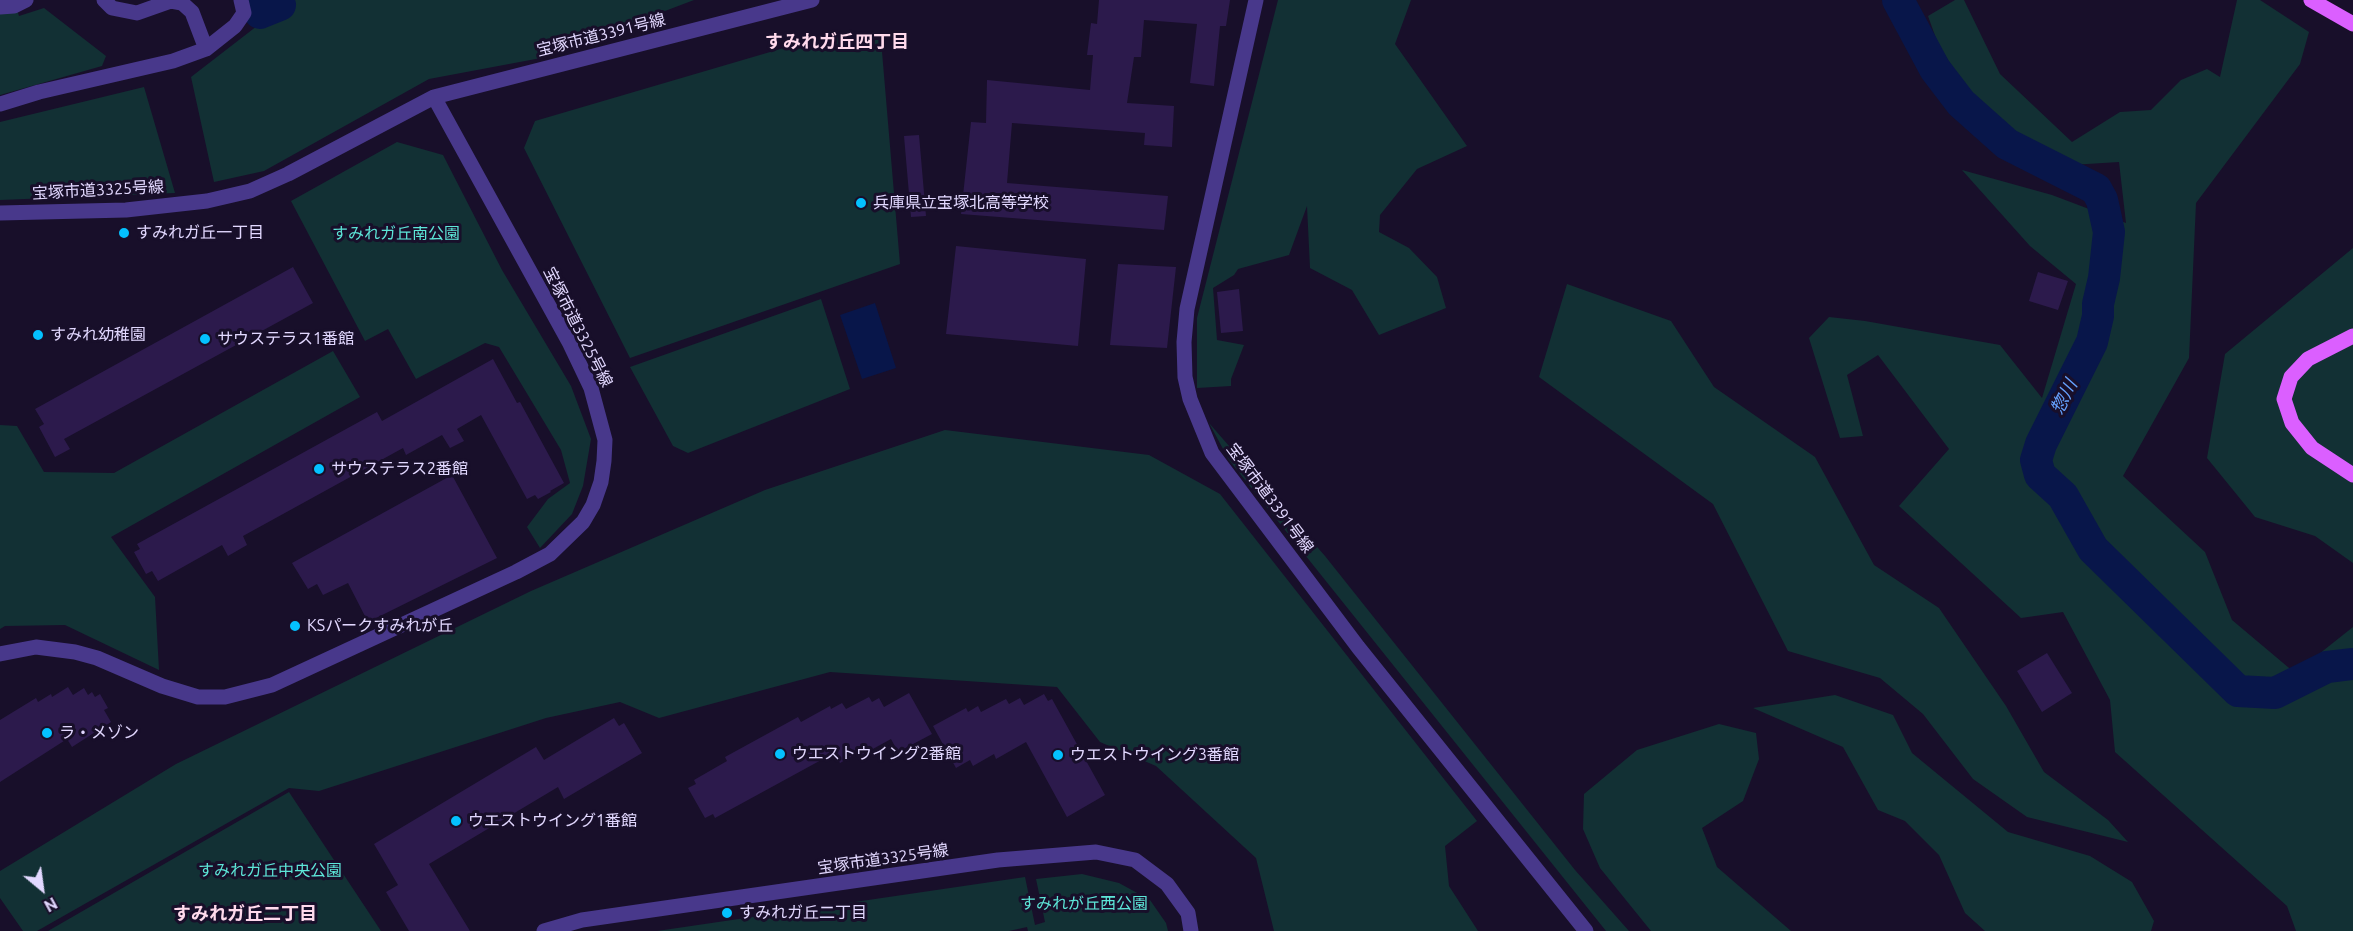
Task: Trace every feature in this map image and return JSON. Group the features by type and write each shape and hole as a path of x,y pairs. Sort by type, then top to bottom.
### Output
{"main road":[{"path":"2311,0 2353,24"},
{"path":"2353,336 2308,359 2291,377 2284,399 2292,423 2312,448 2353,475"}],"street":[{"path":"0,7 14,6 26,0"},
{"path":"104,0 112,8 137,13 171,1 182,3 192,12 206,49"},
{"path":"0,104 39,92 173,61 206,49 235,26 244,13 241,0"},
{"name":"宝塚市道3391号線","path":"434,97 812,0"},
{"name":"宝塚市道3391号線","path":"1256,0 1187,309 1184,342 1185,378 1190,399 1212,453 1358,646 1586,931"},
{"name":"宝塚市道3325号線","path":"0,213 126,210 207,201 250,191 288,174 434,97 570,344 591,388 605,440 601,482 583,522 550,554 272,685 225,697 198,697 162,686 97,658 75,652 36,647 0,654"},
{"name":"宝塚市道3325号線","path":"544,931 582,920 998,860 1096,852 1135,860 1167,884 1188,913 1191,931"}],"green space":[{"path":"0,0 14,0 19,16 44,8 106,56 102,66 0,95"},
{"path":"259,0 694,0 541,58 429,79 264,171 214,182 191,77 257,26"},
{"path":"1278,0 1411,0 1395,44 1467,146 1417,169 1380,215 1379,232 1409,248 1437,277 1446,308 1379,335 1352,290 1310,268 1307,206 1289,255 1238,269 1234,275 1213,288 1217,340 1244,345 1231,379 1231,386 1197,388 1197,318"},
{"path":"1955,0 1964,0 2000,74 2072,142 2120,112 2151,110 2181,80 2207,69 2220,77 2237,0 2260,0 2309,32 2300,64 2196,203 2189,358 2123,476 2205,552 2232,620 2295,673 2353,627 2353,931 2296,931 2287,906 2115,752 2110,700 2063,612 2021,618 1899,506 1949,449 1878,355 1847,375 1863,436 1840,438 1809,338 1829,317 1865,321 2000,345 2042,398 2076,284 2030,246 1962,170 2052,195 2126,223 2119,162 2071,165 2026,141 1971,97 1938,44 1928,16"},
{"path":"828,35 856,40 881,40 900,264 630,358 524,148 535,121"},
{"path":"144,87 175,193 0,200 0,122"},
{"name":"すみれガ丘南公園","path":"397,142 443,155 502,270 571,386 591,439 583,486 572,514 540,548 527,527 548,499 570,483 561,450 499,347 485,343 416,379 388,329 365,341 291,201"},
{"path":"2353,248 2353,563 2315,536 2255,517 2207,458 2225,354"},
{"path":"1567,284 1671,321 1714,387 1815,457 1874,565 1939,608 2006,706 2044,772 2108,820 2128,842 2027,817 1973,779 1923,714 1880,678 1788,651 1713,504 1539,377"},
{"path":"821,299 850,389 688,453 673,446 630,367"},
{"path":"333,351 360,397 111,537 155,597 159,670 65,625 5,626 0,629 0,425 17,426 44,472 114,473"},
{"path":"1209,423 1325,556 1575,870 1629,931 1606,931 1229,460"},
{"path":"945,430 1149,455 1220,494 1477,821 1445,846 1449,886 1478,931 1274,931 1256,858 1156,766 1100,742 1057,687 830,672 659,718 620,702 546,718 319,791 289,788 37,931 23,931 0,898 0,871 176,764 531,591 765,490"},
{"path":"1835,695 1893,715 1912,753 2008,832 2090,856 2132,882 2154,921 2151,931 1985,931 1965,913 1939,855 1905,821 1878,810 1843,747 1753,708"},
{"path":"1719,724 1756,733 1759,759 1743,801 1702,828 1717,867 1791,931 1651,931 1600,868 1583,829 1584,794 1637,750"},
{"name":"すみれガ丘中央公園","path":"289,792 381,931 48,931"},
{"name":"すみれが丘西公園","path":"1082,874 1119,883 1150,900 1166,923 1168,931 1028,931 1027,927 1009,931 657,931 1025,877 1035,925 1045,922 1036,879"}],"shaded area":[{"path":"875,303 896,368 862,379 840,315"}],"building":[{"path":"1099,0 1230,0 1226,26 1220,26 1214,86 1190,83 1197,24 1144,20 1141,57 1134,57 1127,103 1174,106 1172,147 1144,145 1145,133 1012,123 1007,183 1168,196 1164,230 961,214 971,122 986,123 987,80 1090,90 1093,55 1087,55 1091,23 1097,24"},
{"path":"919,135 926,216 911,217 904,136"},
{"path":"956,246 1086,259 1078,346 946,334"},
{"path":"1118,264 1176,267 1167,348 1110,345"},
{"name":"サウステラス1番館","path":"293,267 313,303 64,439 70,449 55,457 39,427 44,424 35,409"},
{"path":"2038,272 2068,281 2058,310 2029,301"},
{"path":"1239,289 1243,331 1221,333 1217,292"},
{"name":"サウステラス2番館","path":"493,359 517,403 520,402 564,483 551,492 538,499 535,495 527,499 481,415 457,429 464,441 450,448 442,435 406,455 403,448 243,536 247,545 228,556 222,545 158,581 152,571 146,574 134,552 140,549 137,544 377,412 382,421"},
{"path":"452,475 497,558 368,622 348,583 323,595 317,584 308,589 292,563"},
{"path":"2047,653 2072,693 2042,712 2017,671"},
{"name":"ラ・メゾン","path":"68,687 73,695 84,688 88,695 92,692 95,697 100,694 108,708 104,710 111,722 72,747 67,739 0,782 0,720 36,698 38,702"},
{"name":"ウエストウイング2番館","path":"909,693 932,734 898,752 891,739 860,756 858,753 840,763 834,753 715,818 713,814 705,818 688,788 696,784 694,780 727,761 725,757 798,717 801,722 830,706 831,709 842,703 846,709 869,697 872,702 879,698 884,707"},
{"name":"ウエストウイング3番館","path":"1044,694 1048,701 1052,699 1105,795 1067,817 1026,742 996,759 994,754 973,766 970,760 956,768 933,726 966,708 968,712 978,706 981,712 1006,699 1009,704 1020,698 1024,705"},
{"name":"ウエストウイング1番館","path":"614,718 619,726 624,723 642,753 564,799 558,787 429,864 470,931 409,931 386,892 398,885 374,844 536,747 544,760"}],"waterway":[{"path":"255,0 260,13 280,5"},
{"name":"惣川","path":"1898,0 1935,69 1961,103 2007,144 2096,189 2102,200 2109,232 2098,316 2092,342 2041,444 2036,460 2040,475 2063,496 2093,549 2238,691 2275,693 2327,667 2353,664"}],"place":[{"name":"兵庫県立宝塚北高等学校","path":"861,203"},
{"name":"すみれガ丘一丁目","path":"124,233"},
{"name":"すみれ幼稚園","path":"38,335"},
{"name":"サウステラス1番館","path":"205,339"},
{"name":"サウステラス2番館","path":"319,469"},
{"name":"KSパークすみれが丘","path":"295,626"},
{"name":"ラ・メゾン","path":"47,733"},
{"name":"ウエストウイング2番館","path":"780,754"},
{"name":"ウエストウイング3番館","path":"1058,755"},
{"name":"ウエストウイング1番館","path":"456,821"},
{"name":"すみれガ丘二丁目","path":"727,913"}],"district":[{"name":"すみれガ丘四丁目","path":"837,42"},
{"name":"すみれガ丘二丁目","path":"245,914"}]}
